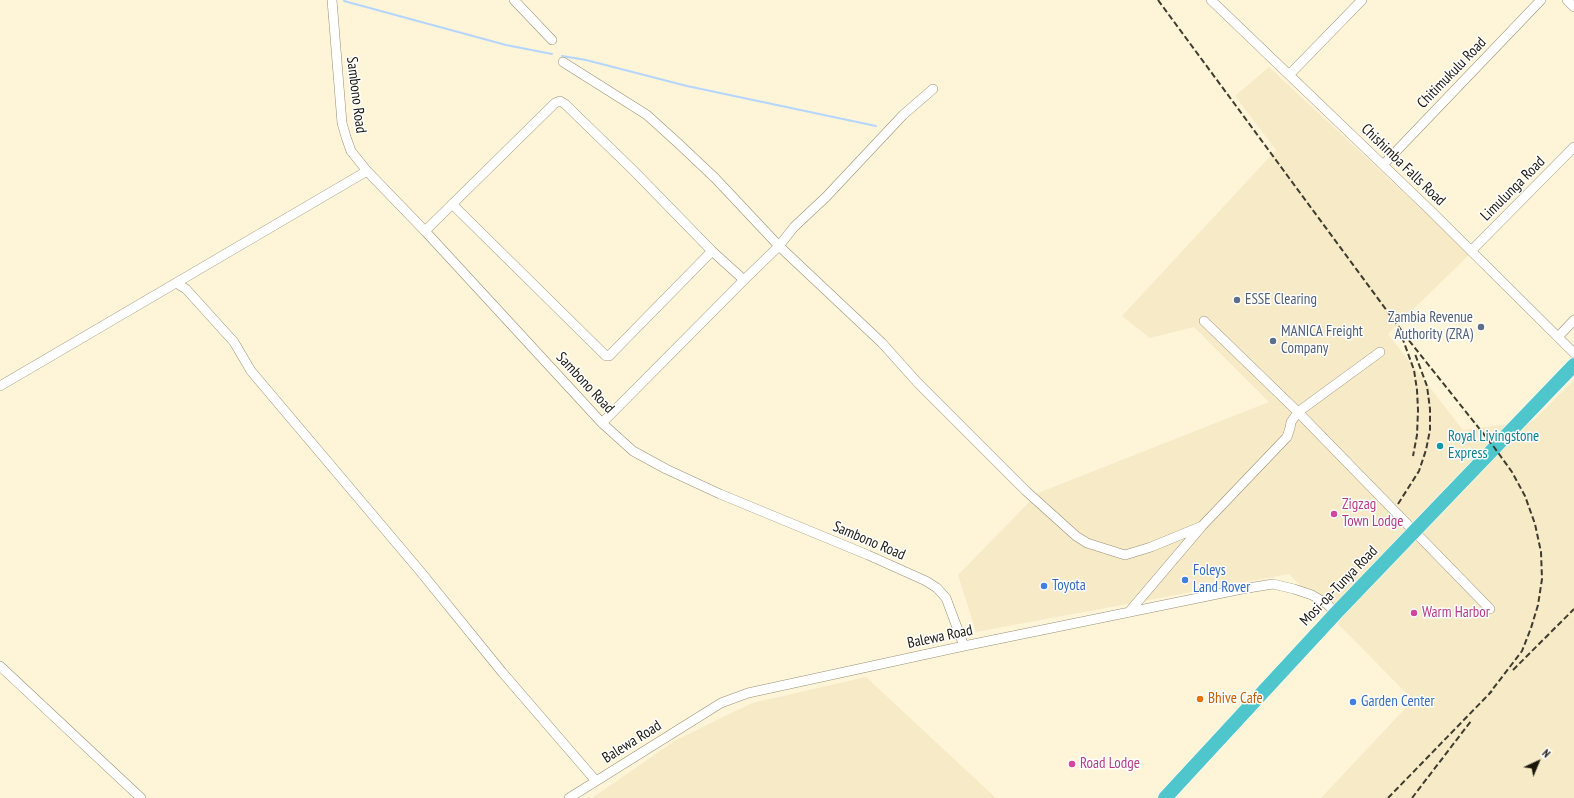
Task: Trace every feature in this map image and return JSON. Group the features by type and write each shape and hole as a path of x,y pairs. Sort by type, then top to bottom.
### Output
{"highway":[{"name":"Mosi-oa-Tunya Road","path":"1165,798 1336,612 1574,365"}],"street":[{"name":"Sambono Road","path":"332,0 342,123 352,151 367,171 425,230 602,423 633,451 666,470 926,581 937,588 946,598 964,646"},
{"path":"514,0 552,40"},
{"name":"Chishimba Falls Road","path":"1211,0 1471,250 1574,353"},
{"path":"1289,75 1362,0"},
{"name":"Chitimukulu Road","path":"1383,165 1541,0"},
{"path":"1567,0 1574,7"},
{"path":"563,62 629,104 658,125 715,178 779,246 882,343 917,382 1026,491 1076,536 1087,542 1125,555 1151,547 1202,526"},
{"path":"602,423 779,246 794,227 826,197 903,115 933,89"},
{"path":"425,230 555,103 560,101 565,104 623,160 712,251 744,280"},
{"name":"Limulunga Road","path":"1471,250 1574,147"},
{"path":"0,386 367,171"},
{"path":"452,204 606,356 609,356 712,251"},
{"path":"176,283 186,289 234,342 251,371 420,571 502,672 596,781"},
{"path":"1558,337 1574,320"},
{"path":"1204,321 1298,412 1490,608"},
{"path":"1129,612 1202,526 1287,437 1290,422 1298,412 1380,352"},
{"name":"Balewa Road","path":"570,798 721,703 748,693 964,646 1273,584 1312,595 1327,604 1336,612"},
{"path":"0,666 141,798"}],"shaded area":[{"path":"1269,67 1470,254 1388,334 1463,430 1533,421 1574,380 1574,798 1321,798 1413,700 1289,574 976,632 958,575 1038,493 1269,402 1194,327 1150,338 1122,316 1276,150 1235,96"},
{"path":"866,677 996,798 592,798 676,740 752,703"}],"waterway":[{"path":"344,1 506,45 552,54"},
{"path":"562,56 586,60 687,86 876,126"}],"railway":[{"path":"1158,0 1407,338 1494,447 1512,472 1525,496 1535,524 1541,552 1542,579 1538,605 1522,651 1489,694"},
{"path":"1402,337 1414,370 1417,390 1417,435 1413,456"},
{"path":"1398,504 1419,471 1426,450 1430,430 1430,409 1427,386 1415,354"},
{"path":"1513,670 1574,609"},
{"path":"1388,798 1492,691"},
{"path":"1412,798 1471,721"}],"place":[{"name":"ESSE Clearing","path":"1237,300"},
{"name":"Zambia Revenue Authority (ZRA)","path":"1481,327"},
{"name":"MANICA Freight Company","path":"1273,341"},
{"name":"Royal Livingstone Express","path":"1440,446"},
{"name":"Zigzag Town Lodge","path":"1334,514"},
{"name":"Foleys Land Rover","path":"1185,580"},
{"name":"Toyota","path":"1044,586"},
{"name":"Warm Harbor","path":"1414,613"},
{"name":"Bhive Cafe","path":"1200,699"},
{"name":"Garden Center","path":"1353,702"},
{"name":"Road Lodge","path":"1072,764"}]}
